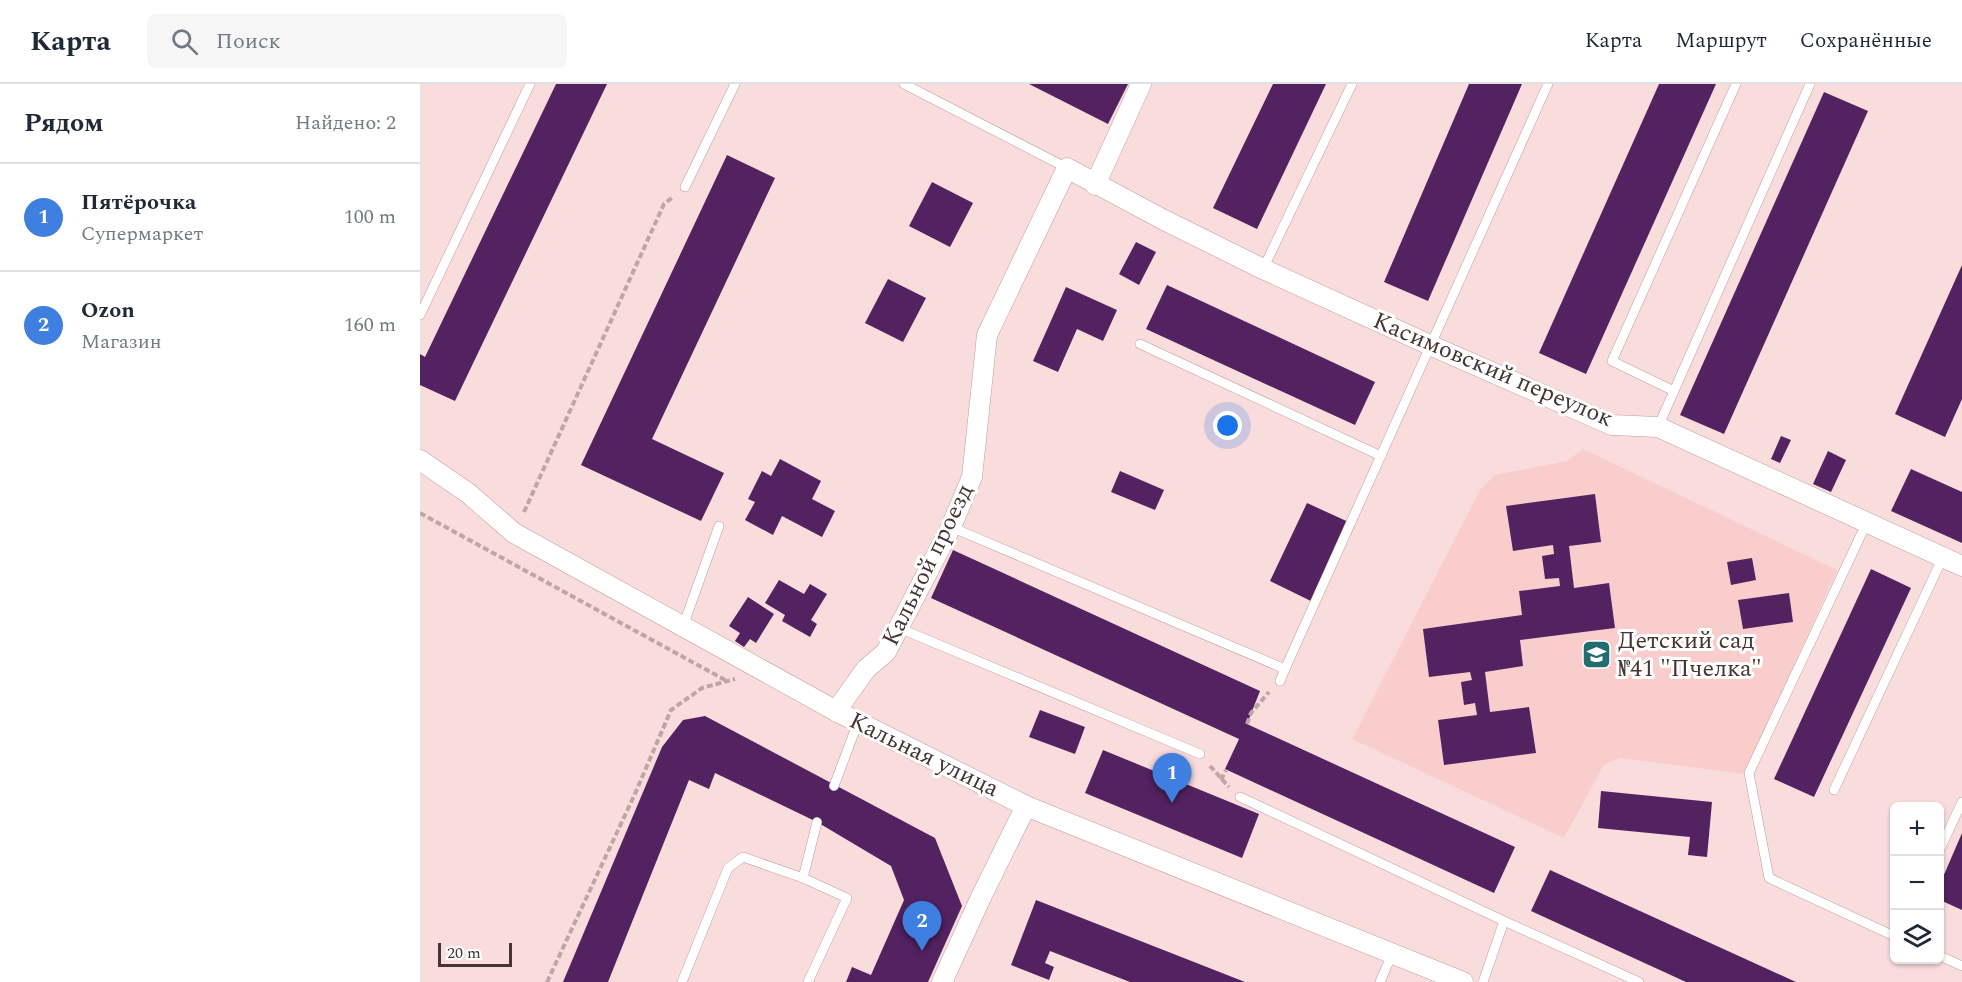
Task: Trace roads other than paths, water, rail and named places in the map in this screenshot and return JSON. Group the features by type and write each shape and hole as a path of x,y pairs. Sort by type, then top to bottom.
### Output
{"street":[{"path":"1095,185 1141,84"},
{"name":"Касимовский переулок","path":"1067,168 1095,185 1263,269 1432,346 1612,425 1658,427 1962,566"},
{"name":"Кальной проезд","path":"836,711 866,669 886,652 951,527 972,477 987,335 1067,168"},
{"name":"Кальная улица","path":"420,460 468,493 514,533 836,711 1026,806 1463,982"},
{"path":"942,982 1026,806"}],"lane":[{"path":"420,315 530,84"},
{"path":"685,187 735,84"},
{"path":"904,84 1067,168"},
{"path":"1263,269 1352,84"},
{"path":"1280,681 1548,84"},
{"path":"1674,391 1612,361 1736,84"},
{"path":"1658,427 1810,84"},
{"path":"1140,344 1381,456"},
{"path":"1868,522 1749,774 1769,878 1890,934"},
{"path":"683,626 719,526"},
{"path":"951,527 1285,669"},
{"path":"1834,790 1943,557"},
{"path":"899,628 1200,754"},
{"path":"834,786 858,722"},
{"path":"1240,797 1639,982"},
{"path":"1944,840 1962,802"},
{"path":"803,878 817,822"},
{"path":"682,982 728,868 743,857 803,878 847,898 808,982"},
{"path":"1483,982 1504,921"},
{"path":"1380,982 1392,954"},
{"path":"1944,958 1962,966"}],"place":[{"name":"Детский сад №41 \"Пчелка\"","path":"1597,655"},
{"name":"Пятёрочка","path":"1172,803"},
{"name":"Ozon","path":"922,951"}]}
